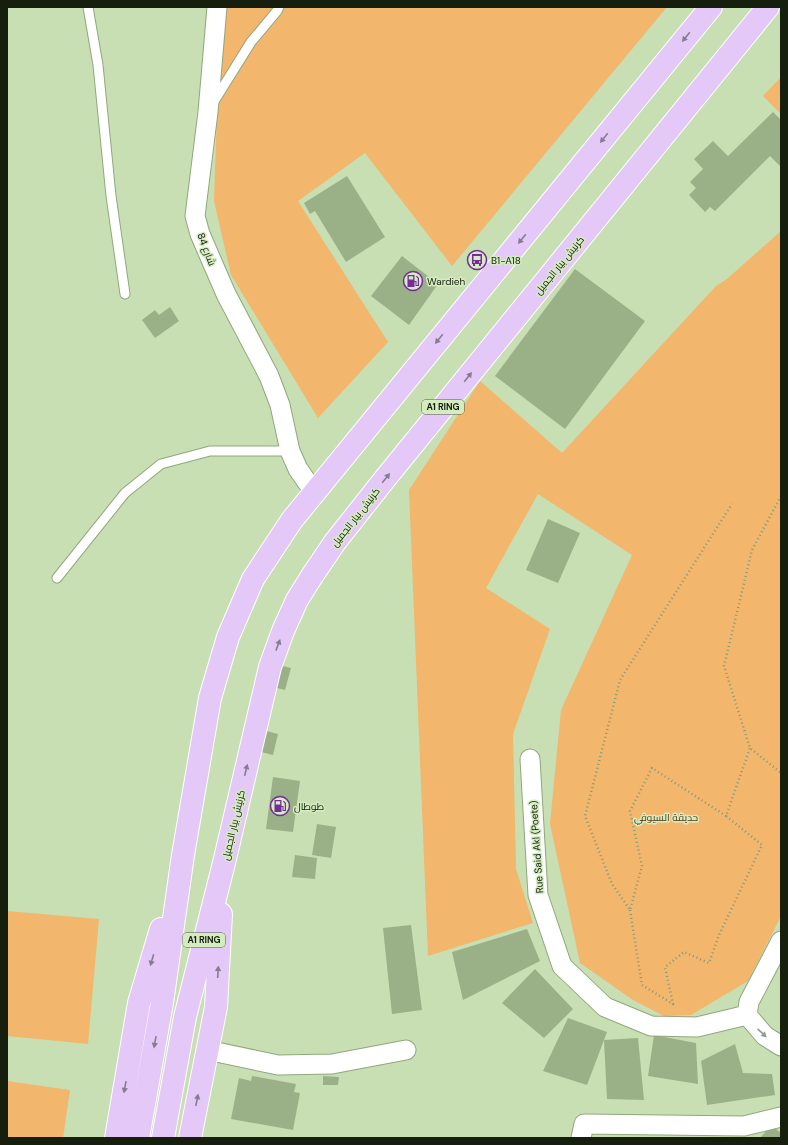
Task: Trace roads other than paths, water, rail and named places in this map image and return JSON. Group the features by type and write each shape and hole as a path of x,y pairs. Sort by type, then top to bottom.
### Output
{"highway":[{"name":"A1 RING","path":"138,1138 162,1003 183,855 210,698 228,636 253,579 292,520 711,7"},
{"name":"كرنيش بيار الجميل","path":"163,1138 185,1017 224,863 270,668 283,631 297,600 335,542 389,474 768,7"},
{"path":"116,1138 139,1004 183,855"},
{"path":"190,1138 216,1007 224,863"}],"street":[{"path":"208,112 217,7"},
{"name":"شارع 84","path":"208,112 195,216 200,234 226,294 269,376 280,405 290,451 307,482 318,488"},
{"name":"Rue Said Akl (Poete)","path":"530,759 538,895 562,966 605,1007 651,1026 697,1027 747,1015"},
{"path":"781,941 749,1002 747,1015 765,1036 781,1046"},
{"path":"207,1050 278,1065 332,1064 406,1050"},
{"path":"581,1138 584,1124 744,1126 781,1117"}],"lane":[{"path":"88,7 98,65 111,196 124,294"},
{"name":"شارع 84","path":"208,112 251,42 277,11 278,7"},
{"path":"57,578 125,493 161,464 210,451 290,451"}],"place":[{"name":"B1-A18","path":"477,260"},
{"name":"Wardieh","path":"413,281"},
{"name":"طوطال","path":"280,806"}],"park label":[{"name":"حديقة السيوفي","path":"666,817"}]}
